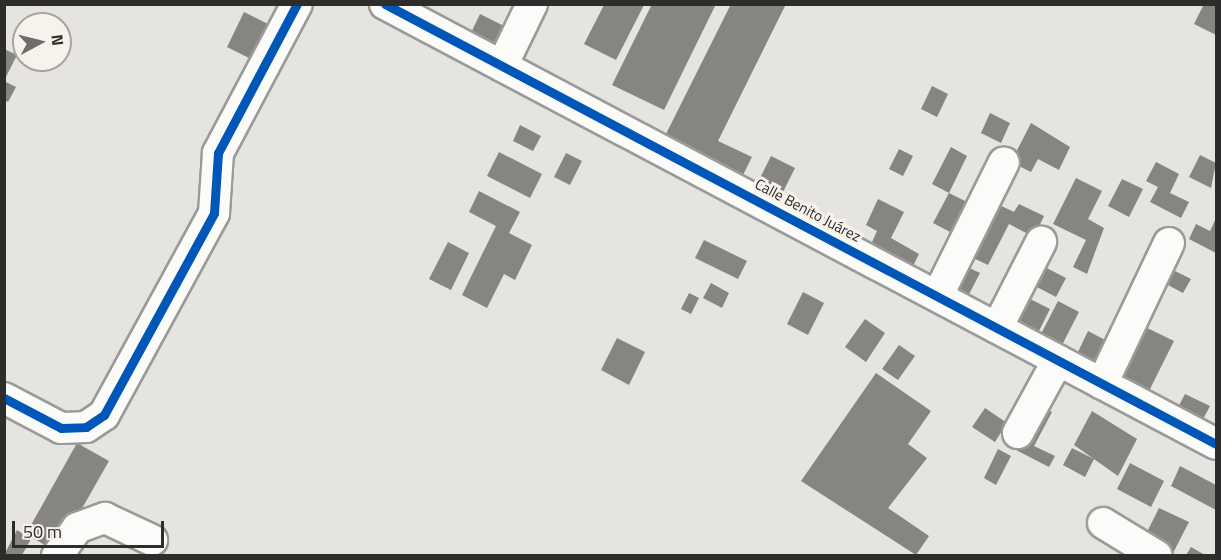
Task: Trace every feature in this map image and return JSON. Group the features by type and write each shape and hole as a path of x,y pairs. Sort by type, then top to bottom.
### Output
{"street":[{"path":"4,398 61,428 86,428 104,415 214,213 218,153 297,4"},
{"name":"Calle Benito Juárez","path":"385,4 1216,444"},
{"path":"502,66 532,4"},
{"path":"938,295 1004,162"},
{"path":"997,327 1041,242"},
{"path":"1102,384 1169,243"},
{"path":"1018,433 1059,360"},
{"path":"57,555 77,528 105,518 152,540"},
{"path":"1103,523 1158,555"}],"building":[{"path":"652,4 716,4 664,110 612,85"},
{"path":"731,4 786,4 718,141 752,157 741,179 663,140"},
{"path":"1204,4 1216,4 1216,35 1194,24"},
{"path":"604,5 644,5 616,60 584,44"},
{"path":"244,12 272,26 255,61 227,47"},
{"path":"480,14 506,27 495,50 469,37"},
{"path":"4,49 12,53 12,65 4,81"},
{"path":"4,81 16,87 8,102 4,100"},
{"path":"932,86 948,94 937,117 921,109"},
{"path":"990,113 1010,123 1001,143 981,133"},
{"path":"1031,123 1070,147 1059,170 1038,159 1031,172 1011,162"},
{"path":"520,125 541,136 533,151 513,141"},
{"path":"951,147 967,156 949,193 932,184"},
{"path":"899,149 913,156 903,176 889,169"},
{"path":"499,152 542,174 530,198 487,176"},
{"path":"566,153 582,161 570,185 554,177"},
{"path":"1200,155 1216,163 1211,188 1189,177"},
{"path":"771,156 795,168 780,198 756,186"},
{"path":"1156,162 1179,174 1170,193 1189,202 1181,218 1150,202 1158,187 1146,181"},
{"path":"1076,178 1102,191 1088,219 1104,228 1087,274 1073,267 1086,240 1053,224"},
{"path":"1122,179 1143,189 1129,217 1108,206"},
{"path":"479,191 520,212 509,233 532,245 515,280 504,274 487,308 462,295 496,226 469,212"},
{"path":"949,193 969,203 954,234 933,223"},
{"path":"878,199 904,212 891,238 919,254 910,272 868,251 877,231 866,225"},
{"path":"993,202 1014,212 1019,204 1044,216 1034,237 1009,224 988,265 967,255"},
{"path":"1216,218 1216,253 1189,239 1196,224 1210,231"},
{"path":"704,240 747,261 738,279 695,258"},
{"path":"448,242 469,253 451,290 429,279"},
{"path":"961,264 980,273 965,302 947,292"},
{"path":"1039,264 1066,278 1056,297 1029,283"},
{"path":"1173,270 1191,279 1183,293 1166,284"},
{"path":"711,283 729,293 722,308 703,298"},
{"path":"803,292 824,303 808,335 787,324"},
{"path":"689,293 699,298 691,314 681,309"},
{"path":"1020,294 1050,309 1039,331 1008,316"},
{"path":"1058,301 1079,312 1062,345 1041,334"},
{"path":"865,319 885,333 866,362 845,347"},
{"path":"1137,323 1174,341 1149,391 1113,372"},
{"path":"1088,331 1109,342 1098,364 1077,354"},
{"path":"617,338 645,352 629,385 601,370"},
{"path":"899,345 915,356 898,380 882,369"},
{"path":"876,373 931,411 908,444 927,458 888,508 929,536 916,555 801,481"},
{"path":"1185,394 1210,406 1201,423 1176,411"},
{"path":"1038,405 1052,412 1034,446 1055,456 1049,467 1016,450"},
{"path":"985,408 1007,423 995,442 972,427"},
{"path":"1092,411 1137,439 1118,476 1074,445"},
{"path":"77,443 109,461 72,526 50,548 26,534"},
{"path":"1072,448 1094,459 1085,477 1063,465"},
{"path":"998,449 1011,456 996,485 984,478"},
{"path":"1130,463 1164,481 1151,507 1117,489"},
{"path":"1180,466 1216,485 1216,510 1171,486"},
{"path":"1159,508 1189,522 1172,555 1141,544"},
{"path":"17,530 31,539 22,555 4,555"},
{"path":"1191,547 1205,555 1186,555"}],"cycle path":[{"path":"4,398 61,428 86,427 104,415 214,213 218,153 297,4"},
{"path":"385,4 1216,444"}]}
